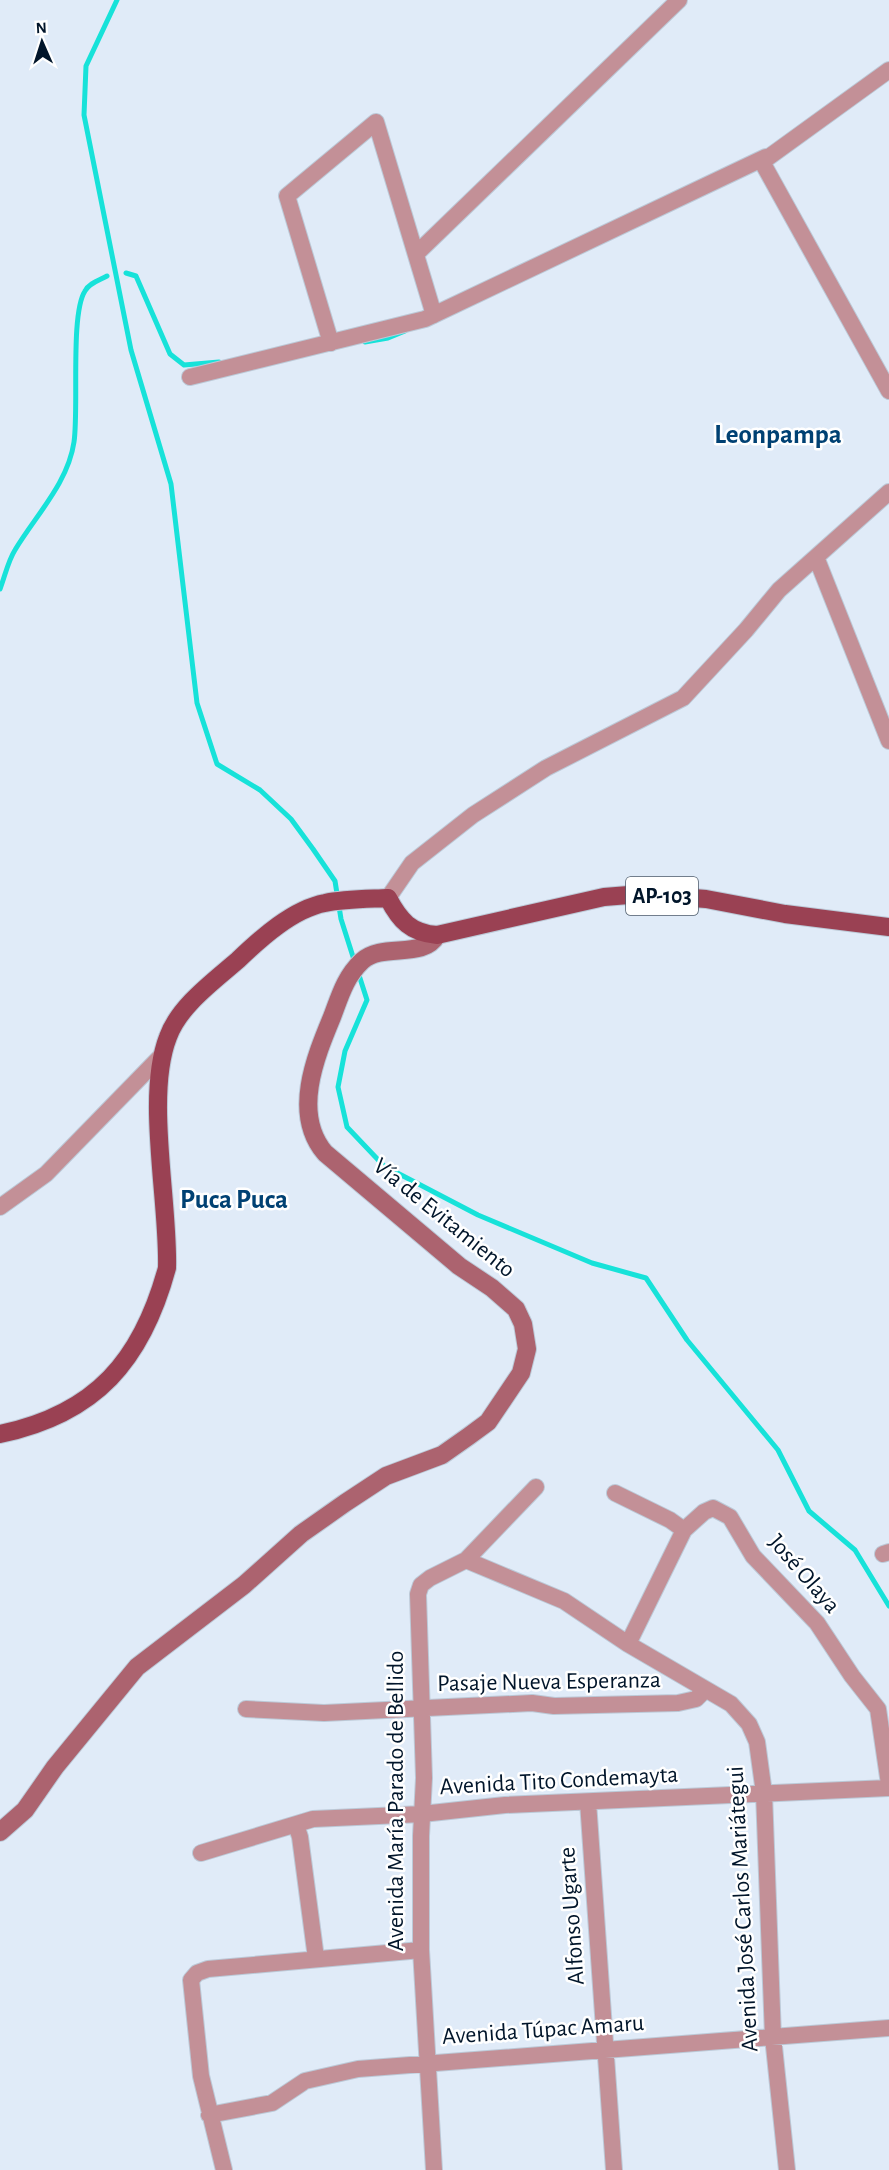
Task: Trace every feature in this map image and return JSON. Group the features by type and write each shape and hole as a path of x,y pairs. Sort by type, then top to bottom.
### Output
{"main road":[{"name":"Vía de Evitamiento","path":"0,1832 25,1810 63,1758 137,1667 244,1585 301,1534 345,1503 386,1476 442,1455 488,1422 520,1373 527,1349 523,1324 516,1309 492,1288 459,1266 317,1143 311,1126 310,1083 322,1041 349,973 365,958 382,951 420,947 433,942 437,934 623,894 706,899 785,914 889,927"},
{"path":"0,1434 42,1421 93,1396 123,1365 152,1313 167,1268 159,1100 163,1054 168,1036 183,1012 253,946 304,910 326,903 388,898"},
{"name":"AP-103","path":"388,898 400,921 422,934 437,934"}],"street":[{"path":"416,254 679,0"},
{"path":"190,377 332,343 434,315 766,157 889,70"},
{"path":"332,343 287,196 376,122 434,315"},
{"path":"766,157 762,162 763,169 889,391"},
{"path":"388,898 412,863 473,815 546,768 683,698 746,630 779,590 889,492"},
{"path":"816,557 889,741"},
{"path":"0,1207 46,1174 163,1054"},
{"name":"Avenida María Parado de Bellido","path":"434,2170 421,1950 424,1778 418,1594 422,1585 430,1578 466,1560 536,1487"},
{"path":"615,1493 670,1520 684,1530 628,1644"},
{"name":"José Olaya","path":"684,1530 704,1512 713,1508 723,1511 730,1517 753,1556 817,1623 878,1710 889,1786"},
{"name":"Avenida José Carlos Mariátegui","path":"466,1560 564,1601 628,1644 731,1704 750,1725 757,1742 764,1794 773,2037 787,2170"},
{"name":"Pasaje Nueva Esperanza","path":"246,1709 324,1713 532,1703 554,1706 678,1703 696,1699 705,1690"},
{"name":"Avenida Tito Condemayta","path":"201,1853 314,1819 343,1816 422,1814 505,1805 764,1794 889,1786"},
{"name":"Alfonso Ugarte","path":"588,1802 614,2170"},
{"path":"296,1825 300,1837 315,1958"},
{"path":"224,2170 201,2076 191,1980 196,1972 315,1958 421,1950"},
{"name":"Avenida Túpac Amaru","path":"209,2115 273,2103 306,2081 330,2073 426,2062 889,2028"}],"waterway":[{"path":"117,0 86,66 84,115 131,350 171,484 197,703 217,764 260,790 291,819 335,881 341,919 355,963"},
{"path":"126,273 136,276 170,354 184,365 219,362"},
{"path":"0,589 13,554 58,485 71,457 75,427 76,340 80,303 89,286 107,276"},
{"path":"365,342 388,338 405,331"},
{"path":"358,972 367,1000 345,1051 338,1087 347,1127 384,1166 478,1215 592,1263 646,1278 687,1340 778,1450 809,1511 855,1550 889,1606"}],"district":[{"name":"Leonpampa","path":"778,434"},
{"name":"Puca Puca","path":"234,1199"}]}
